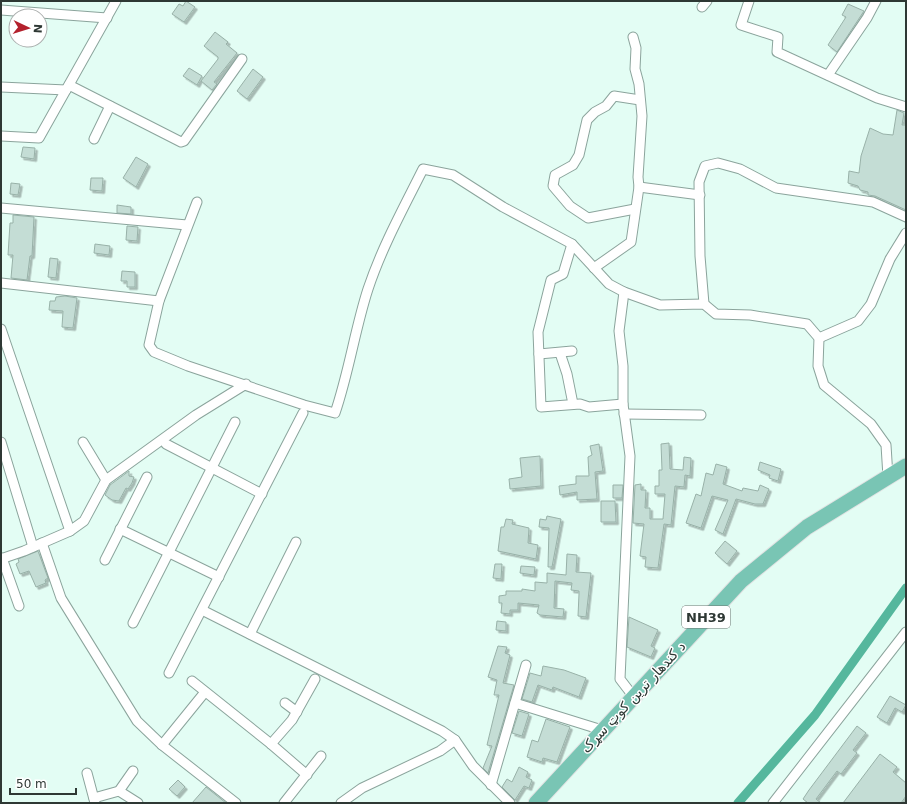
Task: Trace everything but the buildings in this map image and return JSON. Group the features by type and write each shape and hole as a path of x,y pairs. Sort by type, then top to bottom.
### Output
{"main road":[{"name":"د کندهار ترين کوټ سړک","path":"536,803 740,580 807,527 906,466"}],"street":[{"path":"1,136 39,138 116,1"},
{"path":"749,1 741,25 778,37 777,52 877,98 906,107"},
{"path":"828,75 876,1"},
{"path":"1,10 106,18"},
{"path":"594,268 631,242 639,187 638,177 642,116 635,69 636,48 633,37"},
{"path":"1,87 67,87 110,106 178,141 184,141 242,59"},
{"path":"635,209 588,218 570,206 553,186 555,175 573,165 579,155 587,120 595,112 606,106 614,96 640,100"},
{"path":"94,139 110,106"},
{"path":"704,304 700,256 699,182 705,166 718,164 740,169 776,188 873,202 906,217"},
{"path":"197,202 159,301 150,349 188,366 246,384 304,405 335,412 345,384 368,290 386,241 423,169 453,175 503,207 572,244 608,284 624,292 660,305 704,304 716,314 750,315 806,324 819,338 818,366 824,384 871,424 886,445 888,477"},
{"path":"639,187 700,195"},
{"path":"1,208 187,225"},
{"path":"819,338 858,321 871,304 890,259 906,233"},
{"path":"572,244 563,274 551,280 538,332 541,406 580,404 589,407 623,404"},
{"path":"1,283 159,301"},
{"path":"624,292 619,331 623,366 623,404 630,456 620,679 633,696"},
{"path":"1,329 70,531"},
{"path":"539,354 572,351"},
{"path":"560,353 567,374 573,404"},
{"path":"19,606 1,559 70,531 84,521 106,480 196,415 246,384"},
{"path":"169,673 303,413"},
{"path":"624,414 701,415"},
{"path":"133,623 236,422"},
{"path":"1,442 33,547"},
{"path":"83,442 106,480"},
{"path":"166,444 262,494"},
{"path":"105,560 147,477"},
{"path":"120,529 219,577"},
{"path":"250,634 296,542"},
{"path":"42,543 61,598 137,721 162,745 236,803"},
{"path":"202,610 442,731 455,740 473,766 510,803"},
{"path":"773,803 906,632"},
{"path":"491,785 526,665"},
{"path":"271,744 298,712 315,679"},
{"path":"192,681 271,744 307,775"},
{"path":"162,745 205,692"},
{"path":"284,703 298,712"},
{"path":"515,703 602,730"},
{"path":"341,803 362,788 440,751 455,740"},
{"path":"284,803 321,756"},
{"path":"87,773 94,801 119,791 133,771"},
{"path":"119,791 138,803"}],"waterway":[{"path":"738,803 815,715 906,588"}]}
